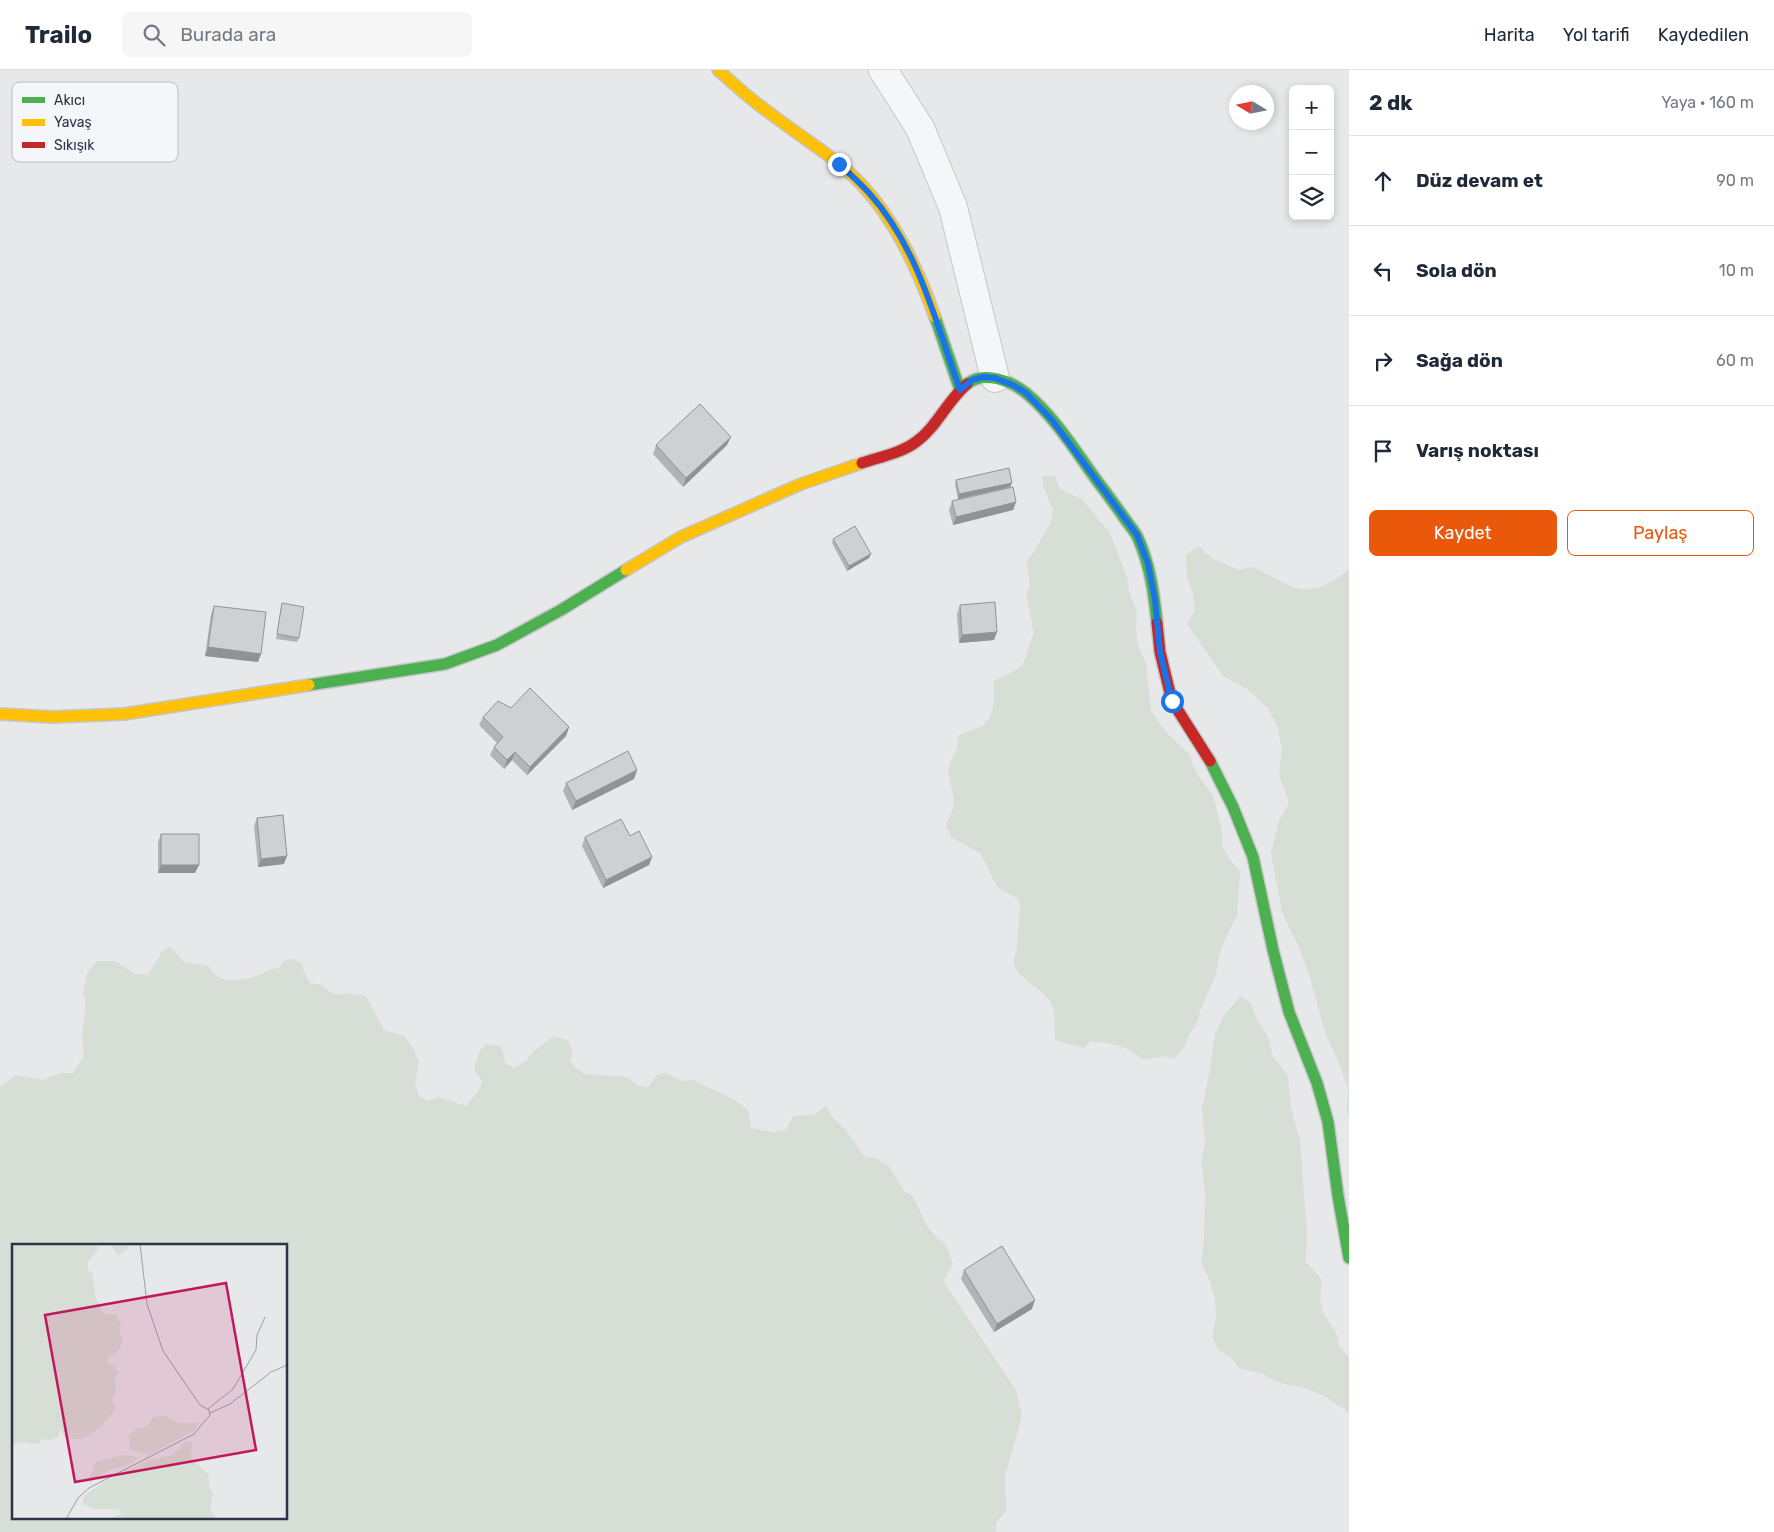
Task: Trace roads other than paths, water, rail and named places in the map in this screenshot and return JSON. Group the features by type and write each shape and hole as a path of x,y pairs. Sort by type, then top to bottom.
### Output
{"street":[{"path":"718,70 768,112 839,164 870,194 895,228 918,271 960,390"},
{"path":"883,70 920,128 954,207 995,378"},
{"path":"0,714 53,717 124,714 445,664 498,645 561,610 681,537 801,484 893,453 916,442 931,427 960,390 972,380 983,377 995,378 1013,385 1026,393 1052,420 1137,535 1148,564 1155,600 1160,652 1172,701 1210,762 1233,807 1253,857 1273,950 1289,1012 1310,1064 1328,1122 1349,1258"}]}
